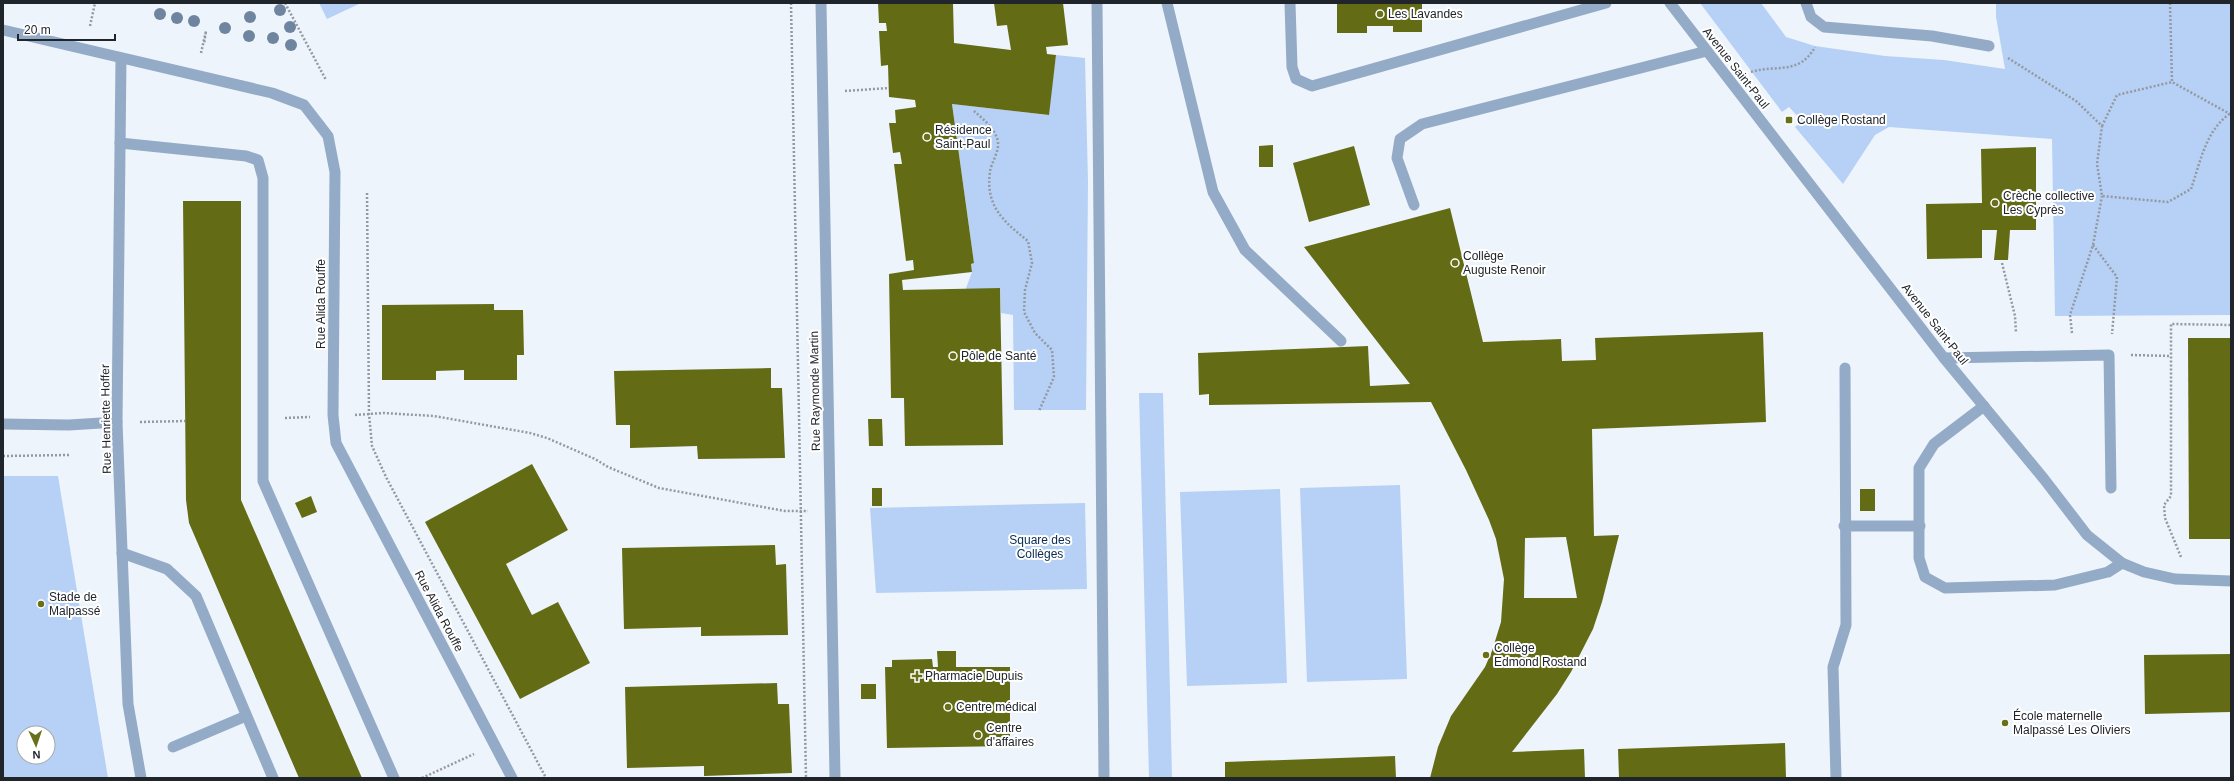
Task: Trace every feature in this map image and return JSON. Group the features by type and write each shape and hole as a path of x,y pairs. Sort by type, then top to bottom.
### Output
{"street":[{"name":"Rue Raymonde Martin","path":"821,3 835,778"},
{"path":"1097,3 1104,778"},
{"path":"1168,3 1213,192 1244,250 1341,341"},
{"path":"1290,3 1292,67 1296,80 1312,86 1606,3"},
{"name":"Avenue Saint-Paul","path":"1670,3 1944,358 2087,535 2122,563 2144,572 2175,579 2231,581"},
{"path":"1806,3 1811,17 1824,27 1932,36 1989,46"},
{"name":"Rue Alida Rouffe","path":"3,30 272,93 304,105 328,136 335,172 333,416 336,443 512,778"},
{"path":"1414,205 1397,158 1400,139 1422,124 1707,51"},
{"name":"Rue Henriette Hoffer","path":"120,58 117,422 128,704 141,778"},
{"path":"120,143 246,156 258,160 263,178 264,481 394,778"},
{"path":"1944,358 2109,355 2111,488"},
{"path":"1836,778 1833,667 1846,625 1844,526 1845,368"},
{"path":"1984,406 1934,444 1920,468 1920,558 1925,577 1945,588 2055,586 2108,572 2122,563"},
{"path":"3,424 117,422"},
{"path":"1844,526 1920,526"},
{"path":"122,553 167,569 196,596 273,778"},
{"path":"173,747 246,716"}],"path":[{"path":"285,3 326,80"},
{"path":"791,3 806,778"},
{"path":"2170,3 2172,82"},
{"path":"195,74 206,31 204,44"},
{"path":"1760,69 1784,70 1809,57 1816,46"},
{"path":"1989,46 2076,101 2102,126"},
{"path":"2075,355 2070,315 2093,245 2102,196 2097,164 2102,126 2117,95 2172,82 2231,113 2216,126 2204,150 2191,189 2168,202 2102,196"},
{"path":"822,93 889,88"},
{"path":"974,111 993,130 998,142 990,173 992,203 1008,225 1028,241 1032,263 1025,290 1024,312 1035,333 1052,350 1054,377 1039,411"},
{"path":"367,193 369,414 372,446 390,484 546,778"},
{"path":"2093,245 2117,277 2116,309 2109,355 2171,356"},
{"path":"2002,263 2015,316 2017,356"},
{"path":"2175,579 2183,563 2165,518 2164,505 2171,496 2171,324 2231,325"},
{"path":"383,413 434,416 530,433 547,438 596,459 608,467 659,488 785,511 830,511"},
{"path":"117,422 185,421"},
{"path":"3,456 69,455"},
{"path":"422,778 458,761"}],"green space":[{"path":"319,3 361,3 327,19"},
{"path":"1700,3 1761,3 1786,37 1815,46 1885,56 1944,60 2005,69 1996,17 1996,3 2231,3 2231,315 2055,316 2052,139 1889,127 1875,135 1843,184 1795,127 1802,121 1789,107 1782,112"},
{"path":"1056,55 1085,58 1088,182 1086,410 1014,410 1013,315 1001,313 1000,288 965,291 972,272 971,264 974,263 952,104 1048,115"},
{"path":"1139,393 1163,393 1172,778 1149,778"},
{"name":"Stade de Malpassé","path":"3,476 58,476 108,778 3,778"},
{"path":"1400,485 1407,679 1307,682 1300,488"},
{"path":"1280,489 1287,683 1187,686 1180,492"},
{"name":"Square des Collèges","path":"1085,503 1087,589 876,593 870,508"}],"building":[{"path":"878,3 953,3 954,43 1011,50 1007,25 997,26 994,3 1063,3 1068,45 1046,47 1047,54 1056,55 1049,115 952,104 974,263 971,264 972,272 902,280 903,290 1000,288 1003,445 905,446 904,398 891,398 889,274 914,270 913,260 906,261 894,164 902,164 900,152 893,153 889,123 896,123 895,110 916,107 915,100 889,97 888,65 881,66 879,31 887,31 886,23 879,23"},
{"name":"Les Lavandes","path":"1337,3 1422,3 1422,32 1393,32 1393,26 1367,26 1367,33 1337,33"},
{"path":"1273,145 1273,167 1259,167 1259,146"},
{"path":"1354,146 1370,205 1309,222 1293,163"},
{"name":"Crèche collective Les Cyprès","path":"2036,147 2036,230 2010,230 2008,260 1994,260 1997,230 1982,230 1982,258 1927,259 1926,204 1982,203 1981,149"},
{"path":"183,201 241,201 241,500 362,778 299,778 189,523 186,500"},
{"path":"1450,208 1483,342 1561,339 1562,361 1596,360 1595,338 1763,332 1766,422 1592,429 1594,536 1619,535 1602,602 1593,629 1571,672 1557,694 1512,752 1584,749 1585,778 1430,778 1438,747 1451,716 1485,667 1492,651 1501,622 1504,579 1496,539 1489,520 1466,470 1431,402 1209,405 1209,394 1199,395 1198,353 1368,346 1370,386 1410,384 1304,247","holes":["1566,537 1577,598 1524,598 1525,538"]},
{"path":"494,304 494,310 523,310 524,355 517,355 517,380 464,380 464,370 436,371 436,380 382,380 382,305"},
{"path":"2188,338 2231,338 2231,539 2189,539"},
{"path":"771,368 771,388 782,388 785,458 698,459 697,446 630,448 630,425 616,425 614,371"},
{"path":"868,419 882,419 883,446 869,446"},
{"path":"532,464 568,530 506,564 532,615 558,602 590,663 520,699 425,522"},
{"path":"872,488 882,488 882,506 872,506"},
{"path":"1860,489 1875,489 1875,511 1860,511"},
{"path":"311,496 317,512 302,518 295,503"},
{"path":"775,545 776,565 786,564 788,635 701,636 701,627 624,629 622,548"},
{"name":"Centre médical","path":"937,651 956,651 956,667 1010,667 1010,746 887,748 885,667 892,667 892,660 932,659 933,667 938,667"},
{"path":"2231,654 2231,712 2145,714 2144,655"},
{"path":"777,683 778,704 789,704 792,773 704,776 704,766 627,768 625,687"},
{"path":"861,684 876,684 876,699 861,699"},
{"path":"1785,743 1786,778 1619,778 1618,749"},
{"path":"1395,756 1396,778 1225,778 1225,762"}],"place":[{"name":"Les Lavandes","path":"1380,14"},
{"name":"Collège Rostand","path":"1789,120"},
{"name":"Résidence Saint-Paul","path":"927,137"},
{"name":"Crèche collective Les Cyprès","path":"1995,203"},
{"name":"Collège Auguste Renoir","path":"1455,263"},
{"name":"Pôle de Santé","path":"953,356"},
{"name":"Stade de Malpassé","path":"41,604"},
{"name":"Collège Edmond Rostand","path":"1486,655"},
{"name":"Pharmacie Dupuis","path":"917,676"},
{"name":"Centre médical","path":"948,707"},
{"name":"École maternelle Malpassé Les Oliviers","path":"2005,723"},
{"name":"Centre d'affaires","path":"978,735"}]}
